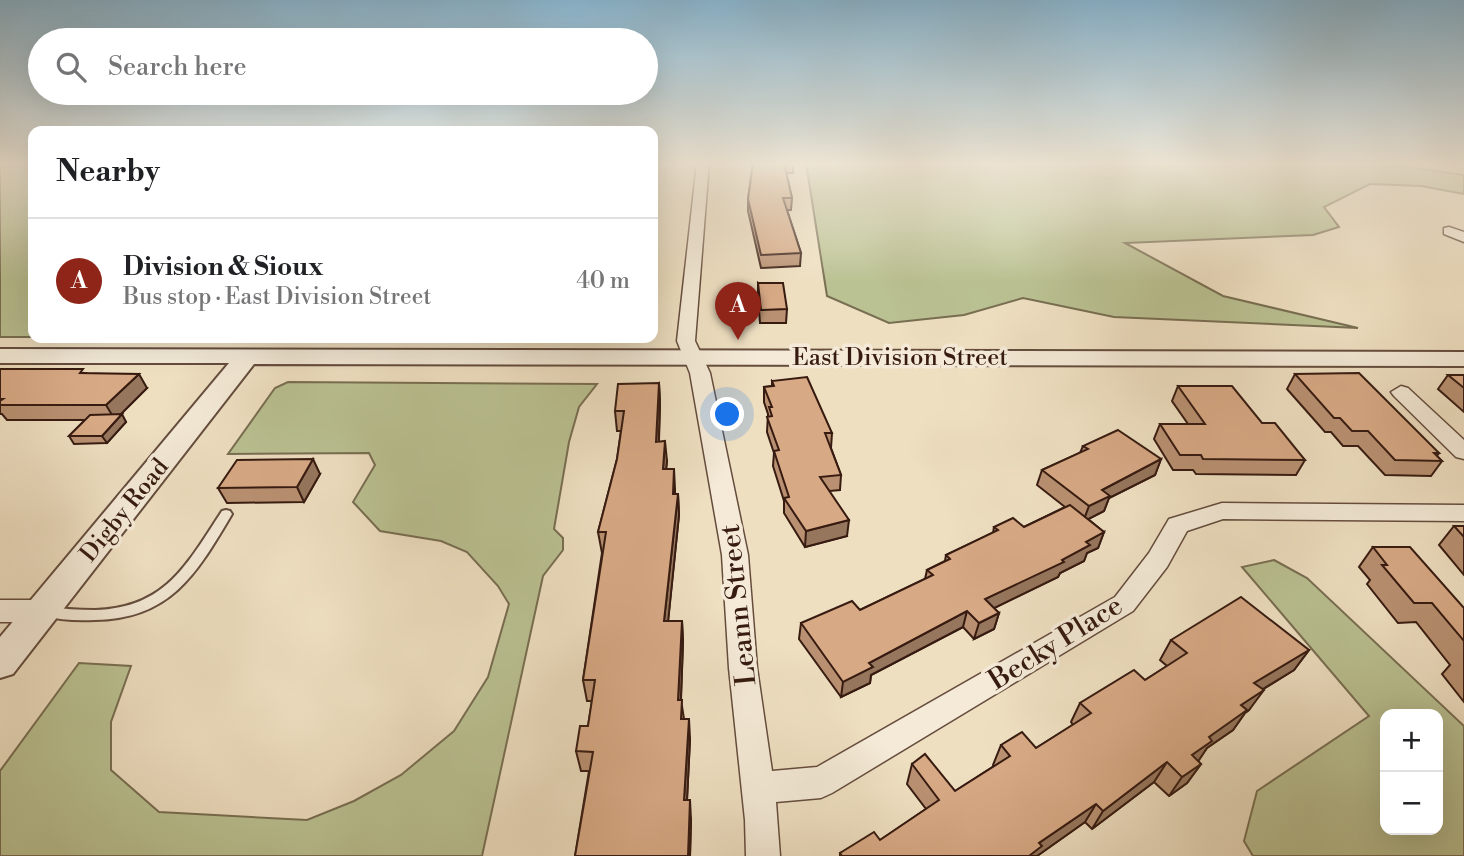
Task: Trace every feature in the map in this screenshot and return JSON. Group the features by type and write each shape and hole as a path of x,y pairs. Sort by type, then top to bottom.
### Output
{"street":[{"name":"Leann Street","path":"699,203 686,341 700,373 735,555 743,668 758,788 763,856"},
{"path":"1449,231 1464,238"},
{"name":"East Division Street","path":"0,356 1464,359"},
{"name":"Digby Road","path":"0,663 248,356"},
{"path":"1401,392 1464,452"},
{"name":"Becky Place","path":"758,788 821,782 1124,604 1158,560 1178,525 1222,511 1464,513"},
{"path":"0,611 43,611"}],"lane":[{"path":"43,611 64,616 123,615 149,606 180,583 226,514"}],"green space":[{"path":"0,203 28,203 28,337 0,337"},
{"path":"812,203 1332,203 1324,207 1339,227 1313,235 1125,243 1223,296 1358,328 1114,317 1023,298 964,315 889,323 827,296"},
{"path":"288,382 597,384 579,407 569,442 554,529 563,538 563,550 543,576 482,856 0,856 0,771 79,663 131,666 111,722 111,770 159,812 307,820 354,801 401,775 454,731 488,677 509,604 498,586 467,552 441,541 380,531 353,502 375,465 369,453 228,454 275,388"},
{"path":"1274,560 1307,578 1464,726 1464,856 1253,856 1244,841 1257,791 1369,716 1242,567"}],"building":[{"path":"749,203 785,203 801,253 761,255"},
{"path":"758,283 783,283 787,309 761,310"},
{"path":"0,369 83,369 80,373 139,374 106,405 0,405 3,399 0,399"},
{"path":"1359,373 1439,453 1434,453 1442,461 1395,460 1368,431 1352,431 1340,418 1334,418 1295,374"},
{"path":"1448,375 1464,375 1464,388"},
{"path":"807,377 832,433 825,433 841,475 820,477 849,520 806,531 784,498 789,497 774,451 779,450 767,417 772,416 769,407 772,407 764,387 774,386 772,381"},
{"path":"659,383 656,442 665,441 663,469 674,469 673,494 678,494 664,621 682,621 678,700 682,700 681,719 689,719 684,800 690,800 688,856 575,856 593,752 576,751 580,726 588,726 595,680 583,680 606,532 598,532 617,459 624,411 615,411 618,384"},
{"path":"1178,386 1232,386 1262,423 1275,423 1305,460 1203,459 1201,455 1180,455 1160,424 1205,424"},
{"path":"122,414 102,436 69,436 90,415"},
{"path":"1118,430 1161,459 1102,490 1110,496 1089,506 1042,470 1088,449 1083,446"},
{"path":"313,459 297,487 218,488 237,460"},
{"path":"1070,505 1104,532 1086,542 1090,545 1062,560 1064,562 985,599 999,613 979,623 967,611 869,663 873,667 843,682 801,623 852,601 860,610 933,575 927,570 950,559 946,555 998,530 994,527 1013,518 1024,527"},
{"path":"1454,526 1464,526 1464,537"},
{"path":"1373,547 1410,547 1464,608 1464,641 1432,603 1414,603 1382,565 1387,565"},
{"path":"1241,597 1309,650 1254,683 1264,690 1241,705 1247,710 1209,737 1212,741 1192,755 1201,764 1182,777 1167,762 1103,811 1096,804 1039,843 1042,846 1029,856 842,856 840,853 874,832 880,840 939,800 912,764 925,754 955,791 1010,756 1001,745 1022,732 1036,748 1091,713 1080,703 1134,670 1145,680 1187,653 1171,640"}],"place":[{"name":"Division & Sioux","path":"738,340"}]}
